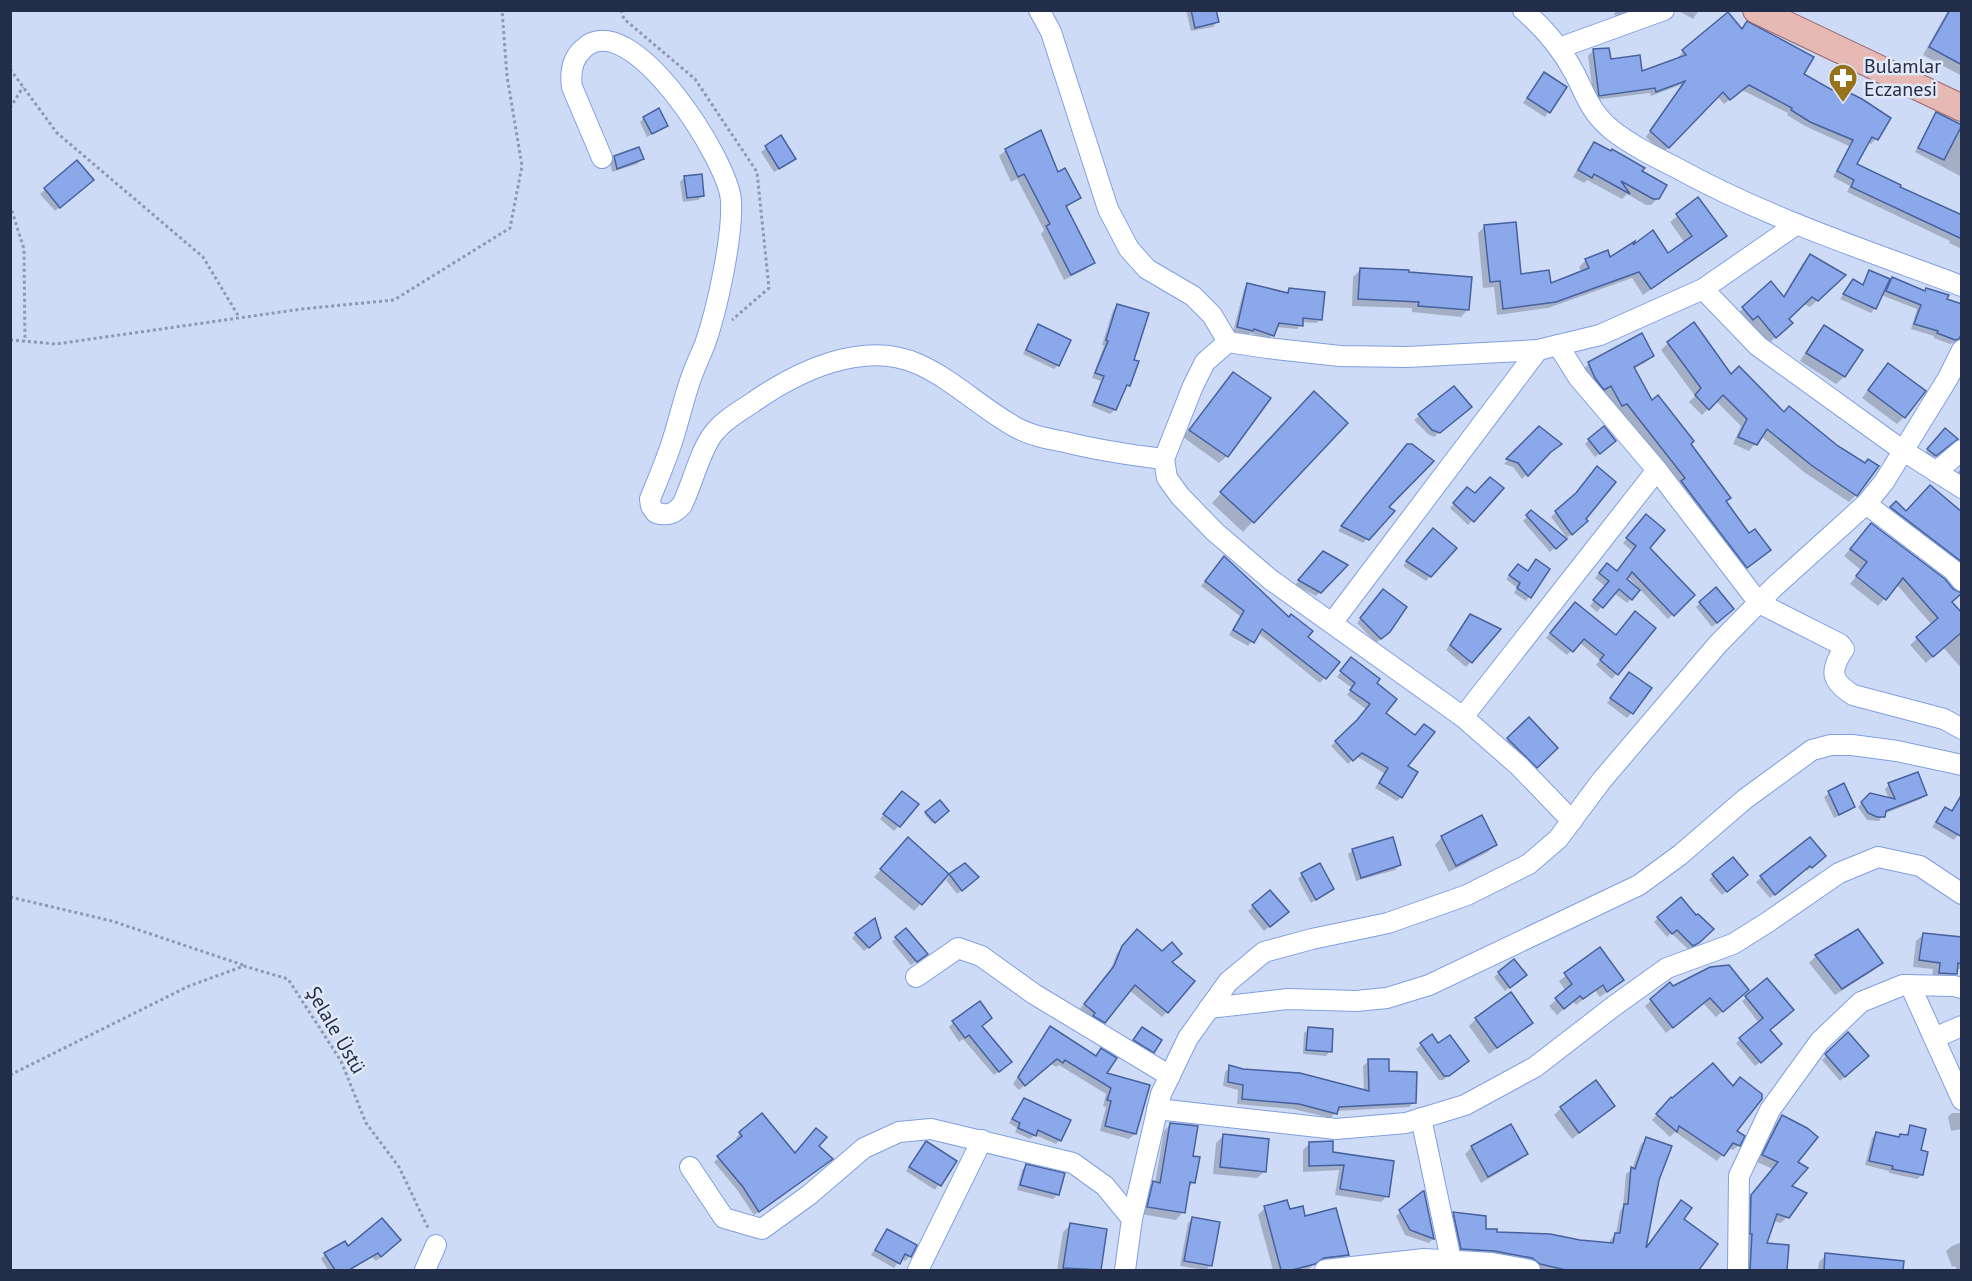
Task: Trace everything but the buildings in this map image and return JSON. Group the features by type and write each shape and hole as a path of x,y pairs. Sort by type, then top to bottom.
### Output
{"main road":[{"path":"1756,10 1962,108"}],"street":[{"path":"1039,10 1051,32 1108,209 1129,249 1147,269 1193,296 1212,315 1228,342"},
{"path":"1523,10 1559,48 1590,107 1611,129 1635,146 1750,205 1962,286"},
{"path":"1559,48 1664,10"},
{"path":"602,158 572,87 571,74 574,62 582,50 591,42 602,40 616,42 648,64 681,102 700,130 726,180 731,200 728,237 719,290 705,342 650,499 651,506 656,513 665,515 675,512 682,505 711,436 722,424 768,391 799,374 830,362 856,357 880,356 915,363 957,386 1017,428 1039,436 1122,454 1164,459"},
{"path":"1572,821 1519,766 1463,717 1271,580 1215,532 1180,496 1167,478 1164,459 1205,362 1228,342 1340,356 1407,357 1538,350 1600,335 1703,289 1797,224"},
{"path":"1703,289 1758,346 1902,450 1962,488"},
{"path":"1558,345 1578,377 1657,470 1759,603 1840,644 1844,649 1835,666 1834,674 1836,681 1846,691 1877,702 1944,719 1962,729"},
{"path":"1332,623 1538,350"},
{"path":"1125,1270 1131,1219 1161,1094 1188,1038 1228,982 1264,951 1388,923 1467,895 1529,864 1558,838 1602,780 1718,644 1866,504 1884,482 1948,378 1962,350"},
{"path":"1936,472 1962,450"},
{"path":"1463,717 1657,470"},
{"path":"1866,504 1953,570 1962,581"},
{"path":"1209,1008 1288,999 1356,1001 1387,998 1429,985 1639,885 1680,855 1745,799 1812,750 1831,745 1852,745 1897,751 1962,765"},
{"path":"1158,1109 1336,1129 1406,1123 1465,1105 1535,1067 1667,968 1733,944 1839,873 1878,857 1920,866 1962,894"},
{"path":"916,977 958,948 981,956 1034,994 1170,1076"},
{"path":"1738,1270 1739,1176 1770,1110 1820,1041 1861,1002 1903,985 1962,988"},
{"path":"1910,985 1962,1100"},
{"path":"1934,1038 1962,1026"},
{"path":"1421,1118 1451,1260"},
{"path":"690,1167 724,1218 762,1228 809,1195 864,1148 898,1132 931,1129 1073,1162 1106,1186 1131,1219"},
{"path":"918,1270 982,1140"},
{"path":"425,1270 436,1245"},
{"path":"1325,1270 1424,1259 1492,1263 1530,1270"}],"path":[{"path":"10,340 56,344 239,317 394,300 510,228 522,166 507,76 502,10"},
{"path":"10,69 57,133 204,257 239,317"},
{"path":"10,108 23,87"},
{"path":"10,205 24,249 26,341"},
{"name":"Şelale Üstü","path":"10,897 112,921 288,979 341,1061 366,1123 399,1167 436,1245"},
{"path":"10,1075 189,986 244,966"}],"place":[{"name":"Bulamlar Eczanesi","path":"1843,104"}]}
